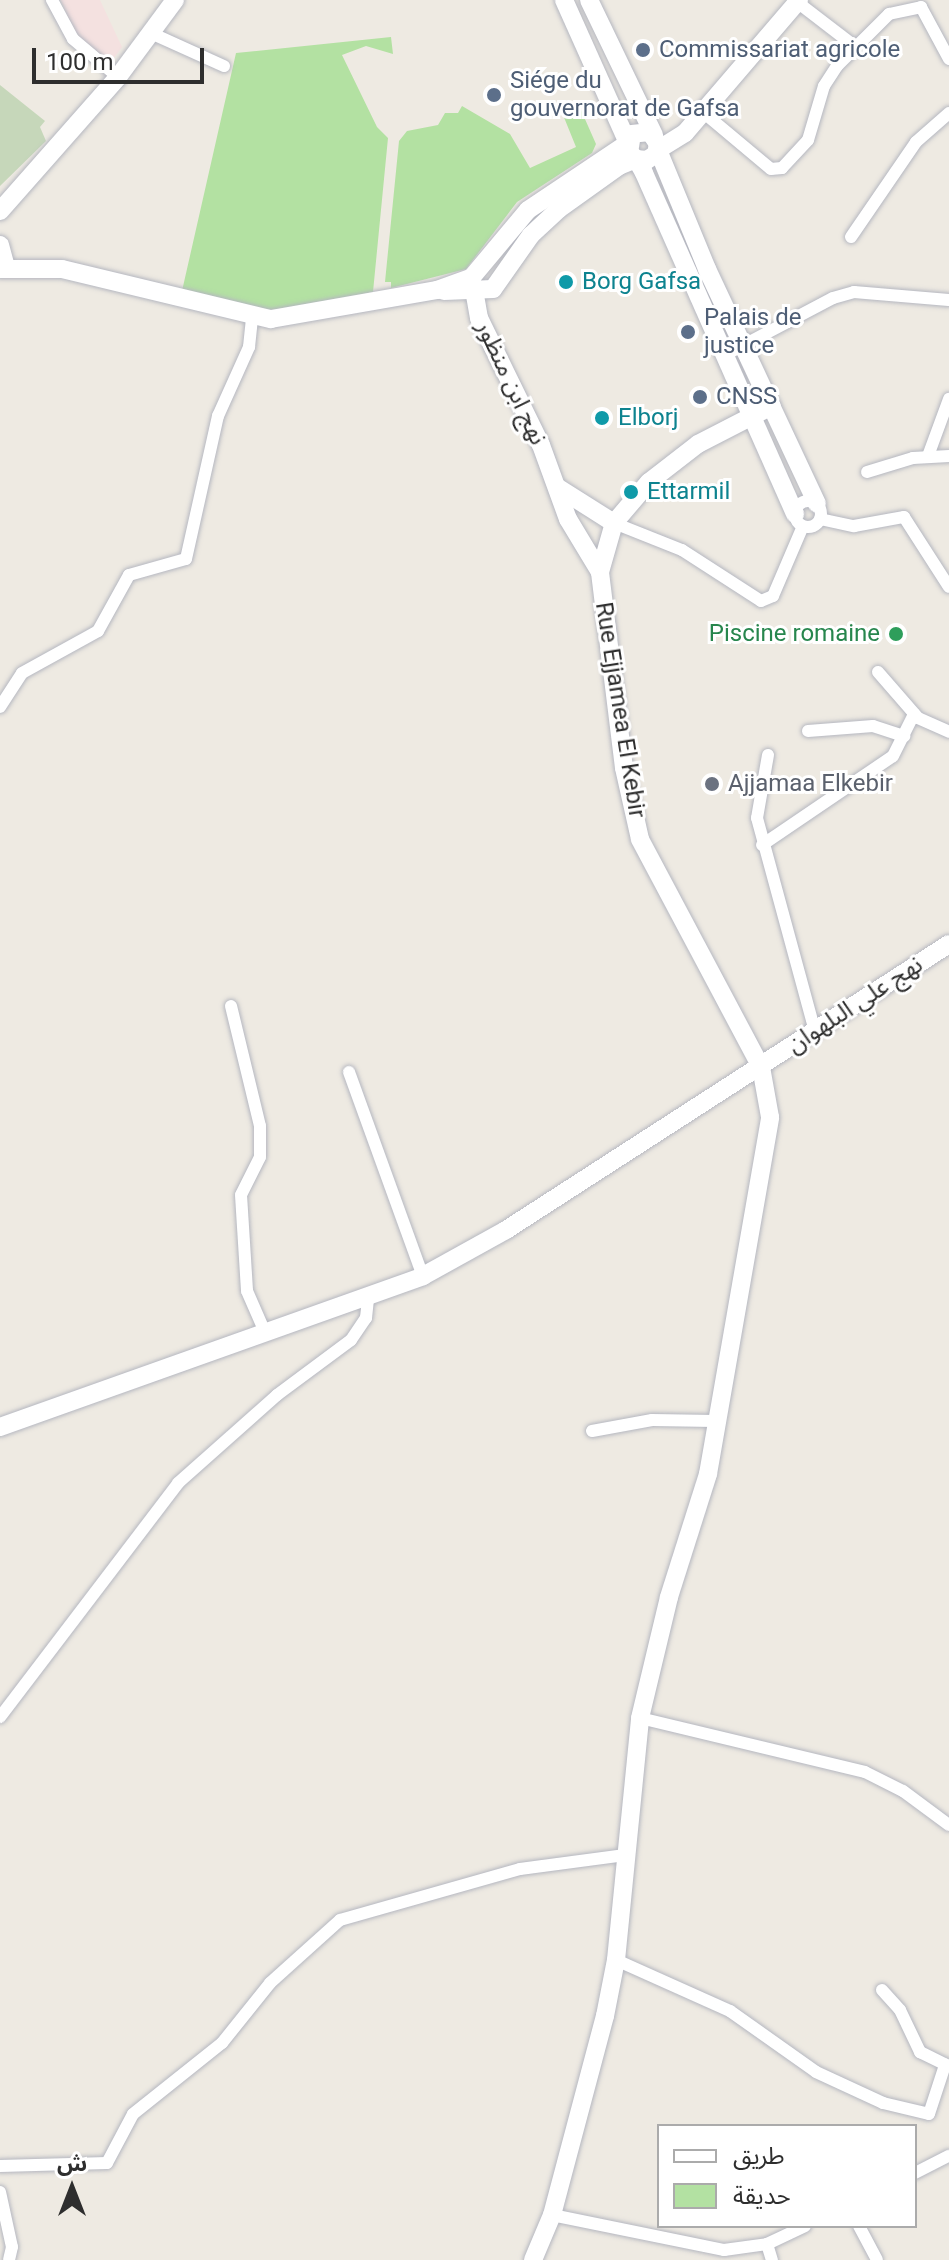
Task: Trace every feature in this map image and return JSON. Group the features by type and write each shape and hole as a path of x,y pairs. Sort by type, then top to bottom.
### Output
{"street":[{"path":"52,0 73,39 118,77"},
{"path":"0,211 118,77 153,34 175,0"},
{"path":"564,0 799,520"},
{"path":"632,151 636,131 656,142 685,133 798,1 853,45"},
{"path":"704,113 771,169 784,167 808,140 824,86 853,45 881,19 915,5 925,12 949,59"},
{"path":"576,25 592,8 656,142 818,512"},
{"path":"153,34 224,66"},
{"path":"600,83 622,73"},
{"path":"851,237 916,142 949,113"},
{"path":"0,245 3,269 62,269 252,317 292,318 473,286 528,210 632,151 652,158 656,142"},
{"name":"نهج ابن منظور","path":"473,286 479,318 557,487 568,519 600,572"},
{"path":"723,356 833,298 854,292 949,300"},
{"path":"0,707 22,673 98,631 129,575 180,563 188,556 192,519 218,416 249,347 252,317"},
{"path":"928,456 949,399"},
{"name":"Rue Ejjamea El Kebir","path":"532,2259 552,2215 616,1960 640,1718 669,1597 708,1474 768,1133 768,1094 761,1067 640,839 624,768 600,572 614,523 674,460 772,406"},
{"path":"867,472 928,456 949,456"},
{"path":"557,487 614,523 682,550 761,601 773,596 805,501 818,512 854,526 904,517 949,587"},
{"path":"799,520 818,512"},
{"path":"878,672 914,714 949,732"},
{"path":"762,845 893,756 914,714"},
{"path":"808,731 873,726 904,736"},
{"path":"768,755 756,808 762,845 815,1032"},
{"name":"نهج علي البلهوان","path":"0,1427 264,1330 368,1298 423,1276 506,1230 949,944"},
{"path":"231,1006 260,1126 260,1157 241,1195 247,1291 264,1330"},
{"path":"349,1072 423,1276"},
{"path":"0,1717 178,1483 277,1395 351,1340 366,1318 368,1298"},
{"path":"592,1431 652,1420 715,1421"},
{"path":"640,1718 865,1772 949,1825"},
{"path":"0,2166 107,2163 133,2114 222,2043 270,1983 340,1920 520,1869 625,1855"},
{"path":"616,1960 730,2011 816,2072 883,2103 929,2114 947,2065 920,2052 900,2010 882,1990"},
{"path":"917,2172 949,2156"},
{"path":"0,2192 12,2247 9,2260"},
{"path":"552,2215 712,2248 767,2244 801,2228"},
{"path":"860,2228 877,2260"},
{"path":"767,2244 772,2260"}],"shaded area":[{"path":"61,0 100,0 122,47 111,62 102,61 76,38"}],"green space":[{"path":"391,37 393,54 366,46 342,55 377,127 388,138 373,292 301,308 265,310 182,291 236,53"},
{"path":"0,85 45,121 40,127 46,141 0,186"},
{"path":"577,101 596,144 592,153 517,202 466,269 391,288 391,282 385,282 399,141 407,131 438,125 445,113 458,113 462,106 510,134 530,168 576,147 561,110"}],"place":[{"name":"Commissariat agricole","path":"643,50"},
{"name":"Siége du gouvernorat de Gafsa","path":"494,95"},
{"name":"Borg Gafsa","path":"566,282"},
{"name":"Palais de justice","path":"688,332"},
{"name":"CNSS","path":"700,397"},
{"name":"Elborj","path":"602,418"},
{"name":"Ettarmil","path":"631,492"},
{"name":"Piscine romaine","path":"896,634"},
{"name":"Ajjamaa Elkebir","path":"712,784"}]}
